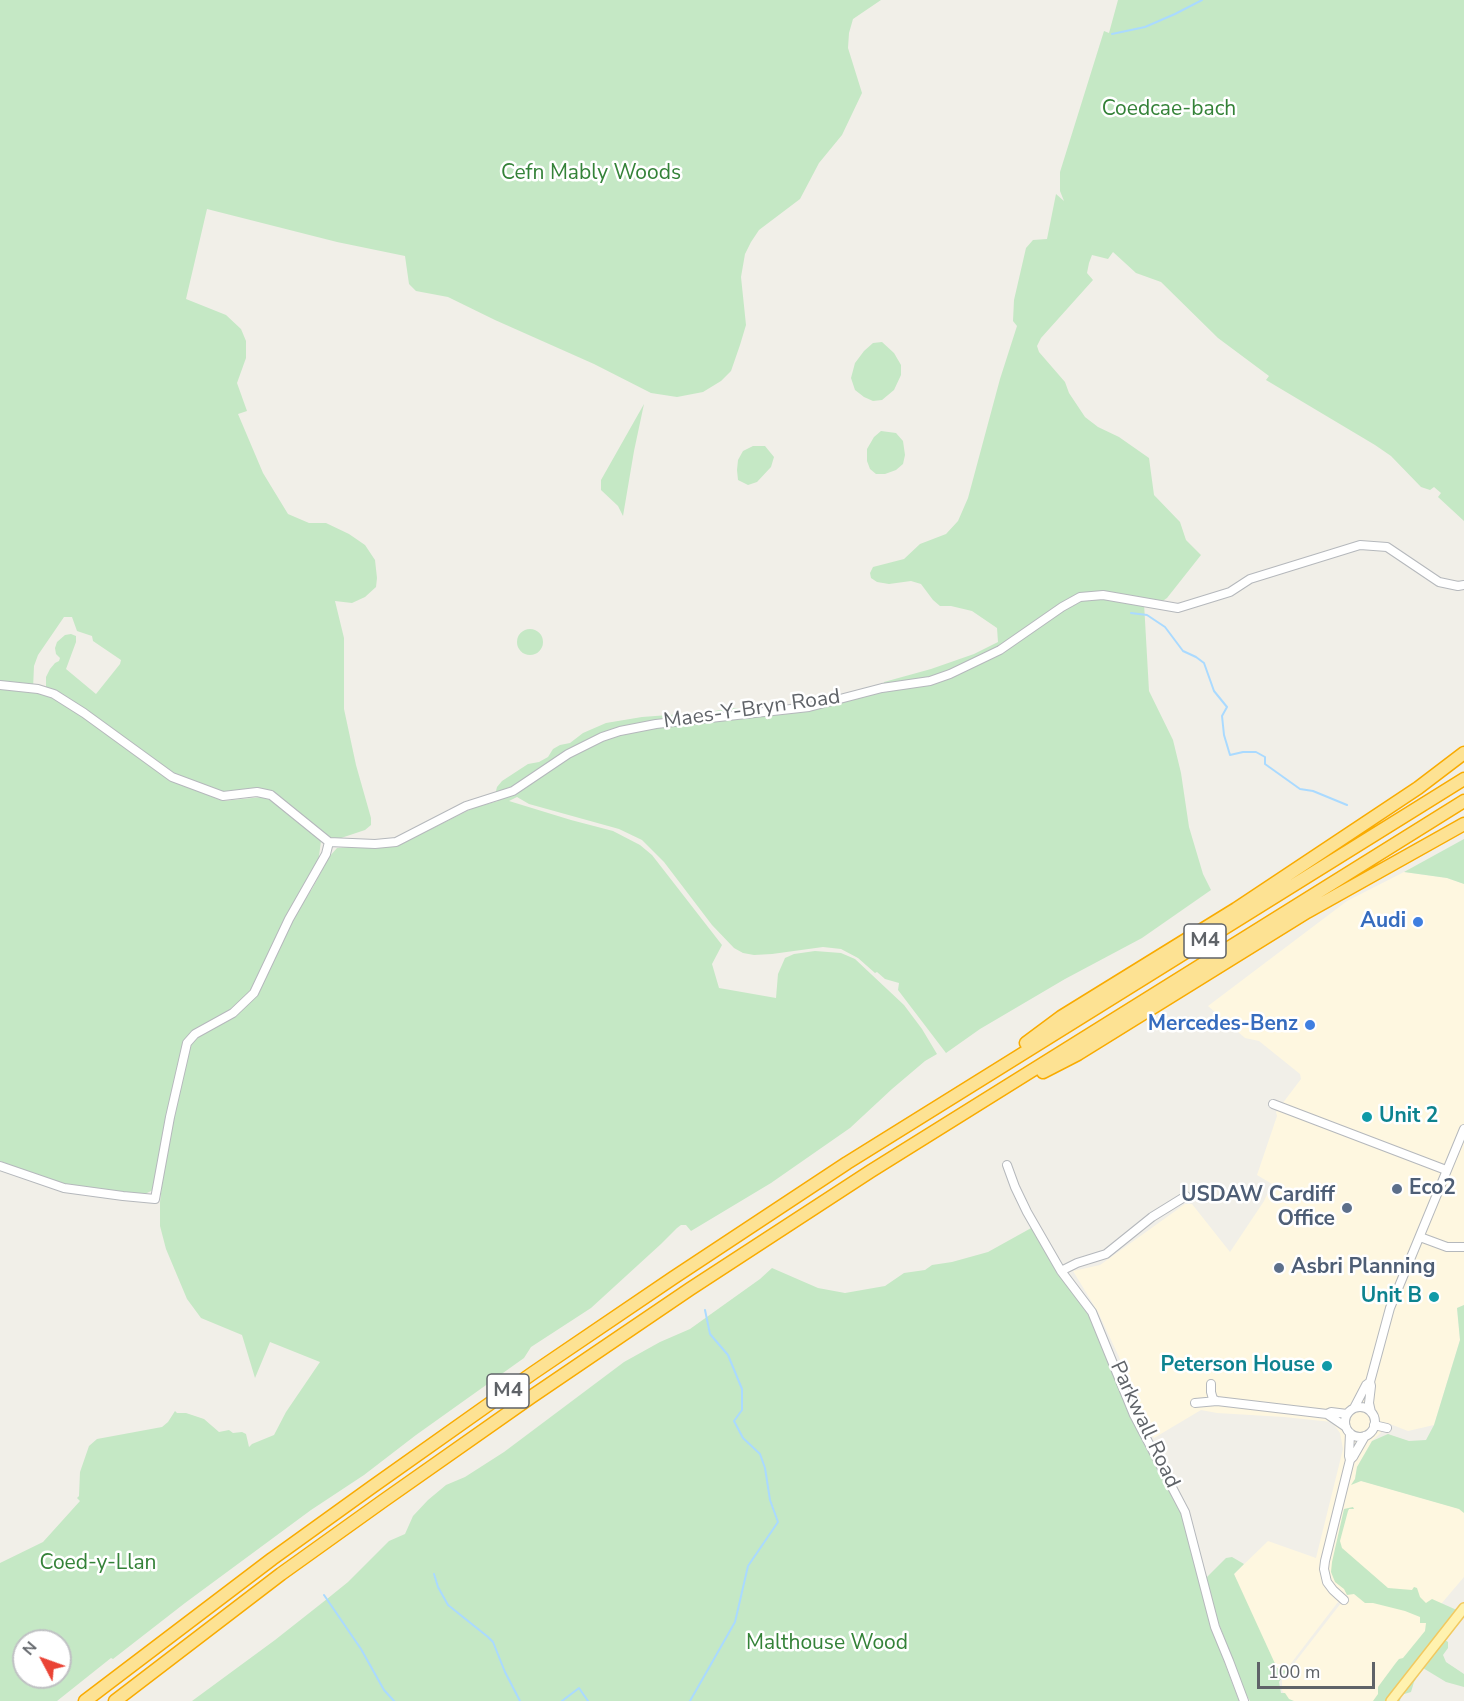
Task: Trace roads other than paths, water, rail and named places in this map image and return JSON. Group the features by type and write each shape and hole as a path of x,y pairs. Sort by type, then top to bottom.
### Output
{"highway":[{"path":"945,1102 1062,1017 1236,909 1418,788 1464,753"},
{"name":"M4","path":"85,1701 272,1560 533,1373 838,1170 1464,779"},
{"name":"M4","path":"115,1701 281,1574 531,1396 821,1202 1464,801"},
{"path":"954,1118 1078,1054 1307,912 1464,824"}],"main road":[{"path":"1391,1701 1464,1608"}],"street":[{"name":"Maes-Y-Bryn Road","path":"330,842 375,844 396,842 466,806 513,791 568,754 620,731 656,724 809,707 882,688 930,681 1000,650 1080,597 1103,595 1178,608 1230,592 1250,579 1360,545 1387,547 1439,582 1464,585"},
{"path":"0,685 38,689 54,694 172,777 224,796 257,792 271,795 330,842 326,854 289,919 254,993 233,1013 195,1034 187,1043 166,1134 155,1199 64,1188 0,1166"},
{"path":"1273,1104 1446,1170"},
{"path":"1350,1460 1374,1425 1370,1382 1390,1308 1464,1129"},
{"name":"Parkwall Road","path":"1007,1165 1026,1210 1061,1271 1092,1312 1134,1415 1185,1512 1215,1627 1244,1701"},
{"path":"1061,1271 1077,1263 1106,1254 1152,1217 1186,1196"},
{"path":"1420,1237 1447,1247 1464,1247"},
{"path":"1344,1600 1330,1587 1324,1569 1350,1460 1345,1418 1370,1382"},
{"path":"1211,1384 1213,1399 1217,1401"},
{"path":"1195,1403 1217,1401 1327,1414 1331,1412 1347,1414"},
{"path":"1354,1408 1363,1407 1371,1412"},
{"path":"1327,1414 1354,1436 1365,1436"},
{"path":"1374,1425 1387,1428"}],"waterway":[{"path":"1112,34 1145,27 1202,0"},
{"path":"1131,613 1147,615 1165,627 1183,651 1204,663 1214,691 1227,707 1222,716 1224,735 1230,755 1256,752 1265,757 1265,764 1300,789 1313,791 1347,805"},
{"path":"690,1701 735,1622 748,1566 778,1522 770,1500 765,1468 760,1454 743,1438 734,1421 742,1410 742,1389 728,1355 710,1334 705,1310"},
{"path":"434,1574 448,1605 493,1642 520,1701"},
{"path":"324,1595 361,1649 384,1690 394,1701"},
{"path":"562,1701 579,1688 588,1701"}],"place":[{"name":"Audi","path":"1418,922"},
{"name":"Mercedes-Benz","path":"1310,1025"},
{"name":"Unit 2","path":"1367,1117"},
{"name":"Eco2","path":"1397,1189"},
{"name":"USDAW Cardiff Office","path":"1347,1208"},
{"name":"Asbri Planning","path":"1279,1268"},
{"name":"Unit B","path":"1434,1297"},
{"name":"Peterson House","path":"1327,1366"}],"park label":[{"name":"Coedcae-bach","path":"1169,110"},
{"name":"Cefn Mably Woods","path":"591,174"},
{"name":"Coed-y-Llan","path":"98,1564"},
{"name":"Malthouse Wood","path":"827,1644"}]}
